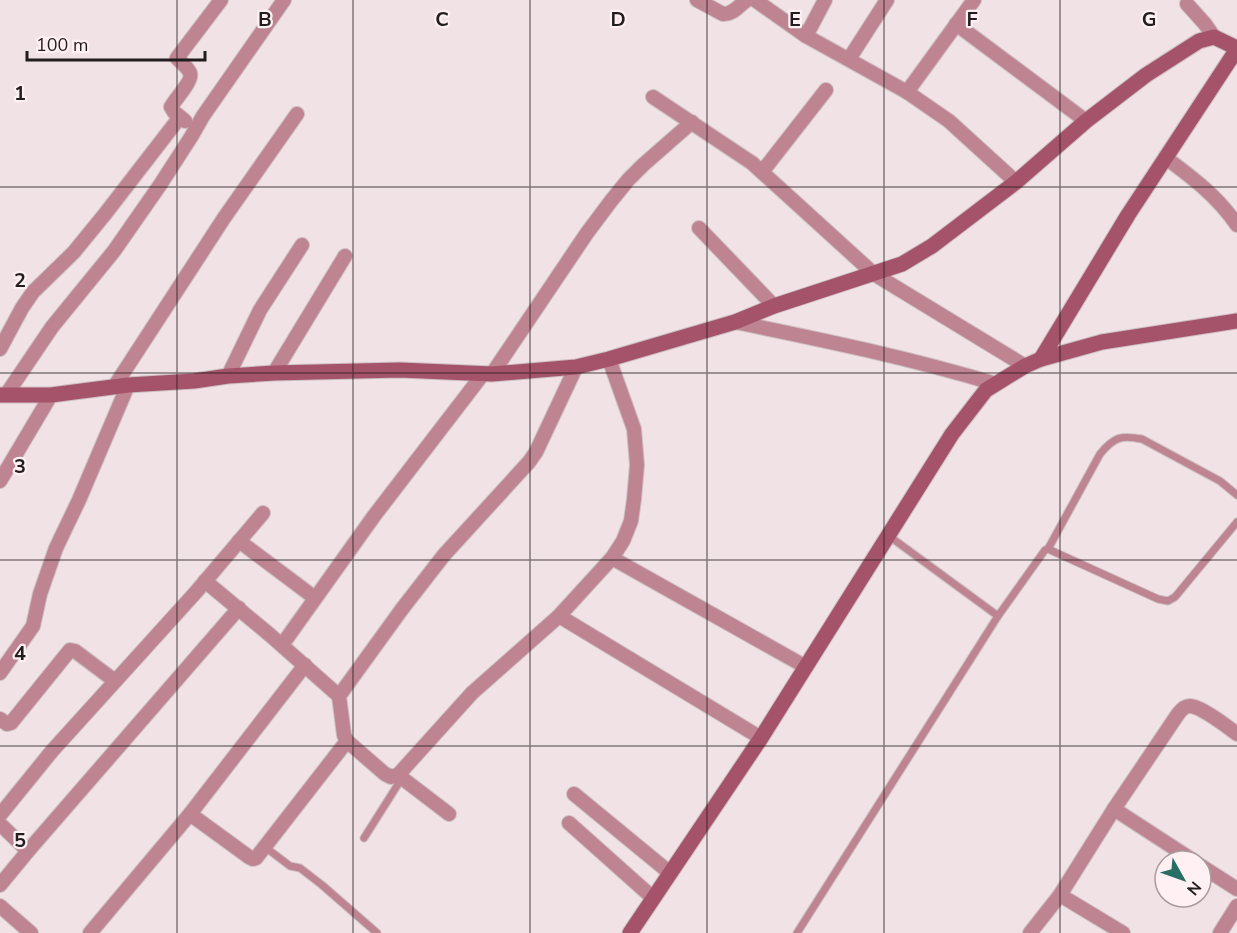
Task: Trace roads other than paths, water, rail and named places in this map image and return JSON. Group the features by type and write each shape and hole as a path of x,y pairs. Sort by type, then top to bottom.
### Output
{"street":[{"path":"195,129 171,110 188,82 190,73 177,58 221,0"},
{"path":"3,395 57,320 114,251 160,185 203,116 284,0"},
{"path":"701,1 726,15 747,0"},
{"path":"754,0 806,36 907,92 948,121 1016,182"},
{"path":"806,36 825,0"},
{"path":"849,59 886,0"},
{"path":"907,92 974,0"},
{"path":"1041,359 1128,215 1237,49 1214,37 1187,4"},
{"path":"956,24 1086,121"},
{"path":"3,395 51,395 121,386 274,373 400,370 487,374 576,367 735,322 774,306 902,264 932,246 1016,182 1086,121 1146,75 1199,40 1214,37"},
{"path":"762,172 826,90"},
{"path":"653,97 735,151 762,172 874,274 1025,366"},
{"path":"0,673 33,626 56,548 79,500 121,386 224,218 297,114"},
{"path":"0,349 33,292 74,252 180,117"},
{"path":"282,645 374,516 487,374 611,201 643,165 692,122"},
{"path":"1166,158 1202,185 1237,225"},
{"path":"699,228 774,306"},
{"path":"228,376 260,310 302,244"},
{"path":"274,373 345,256"},
{"path":"630,933 761,738 952,434 986,390 1041,359 1102,342 1237,321"},
{"path":"735,322 870,350 996,384"},
{"path":"204,581 239,608 339,696 344,735 347,741 385,774 391,777 400,776 472,693 560,616 612,558 623,541 631,521 637,465 634,429 609,358"},
{"path":"339,696 444,555 529,462 536,452 576,367"},
{"path":"0,481 51,395"},
{"path":"0,815 52,751 263,513"},
{"path":"239,541 315,598"},
{"path":"612,558 806,667"},
{"path":"0,885 239,608"},
{"path":"560,616 761,738"},
{"path":"0,719 7,724 11,723 70,650 75,651 115,681"},
{"path":"90,933 190,814 305,665"},
{"path":"1030,933 1060,895 1114,809 1185,707 1191,705 1202,710 1237,734"},
{"path":"190,814 253,859 256,858 347,741"},
{"path":"400,776 448,814"},
{"path":"574,794 670,873"},
{"path":"1114,809 1176,849"},
{"path":"569,823 653,898"},
{"path":"0,824 28,851"},
{"path":"1213,874 1237,890"},
{"path":"1060,895 1123,933"},
{"path":"0,906 31,933"},
{"path":"1220,933 1237,906"}],"lane":[{"path":"797,933 998,616 1045,550 1048,549 1100,454 1108,444 1117,438 1129,436 1142,439 1220,481 1237,495"},
{"path":"1048,549 1158,599 1168,601 1175,597 1237,522"},
{"path":"889,536 998,616"},
{"path":"364,838 400,776"},
{"path":"265,847 290,866 300,868 377,933"}]}
